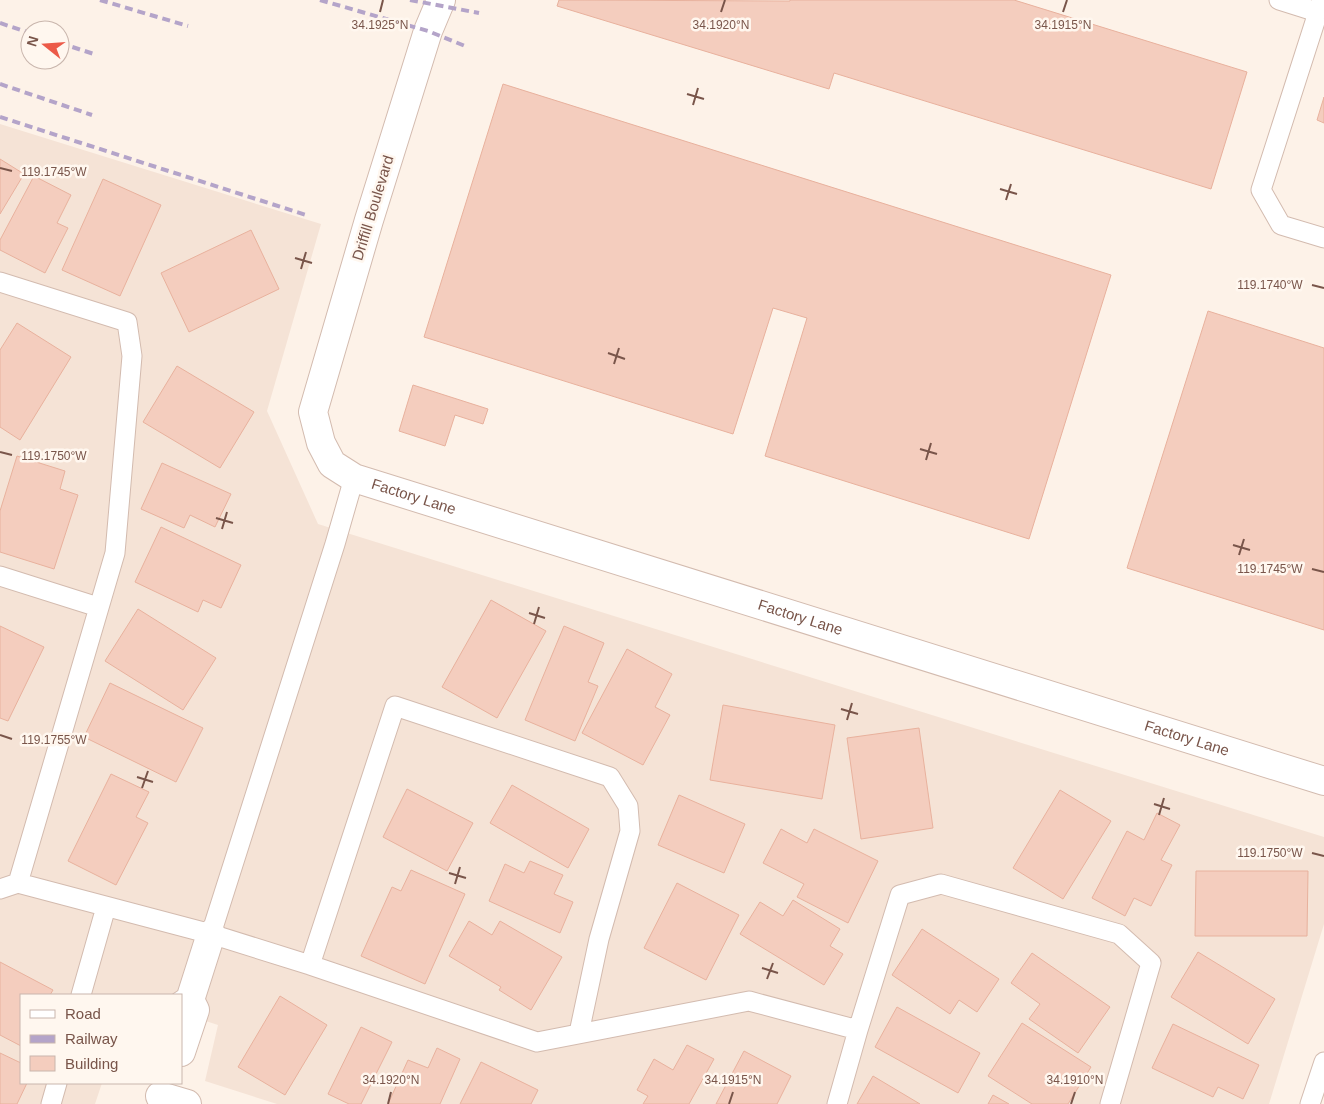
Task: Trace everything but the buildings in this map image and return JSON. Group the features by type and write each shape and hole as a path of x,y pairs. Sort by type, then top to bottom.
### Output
{"street":[{"name":"Driffill Boulevard","path":"314,412 369,220 428,32 440,3"},
{"name":"Factory Lane","path":"314,412 321,444 332,464 354,478 1324,781"},
{"path":"182,1049 195,1010 186,1003 211,934"},
{"path":"161,1094 187,1104"}],"lane":[{"path":"1279,0 1320,6 1261,190 1281,225 1324,238"},
{"path":"0,282 126,322 132,356 115,553 9,886 106,906 211,934 310,965 537,1042 749,1001 858,1030"},
{"path":"211,934 335,544 354,478"},
{"path":"0,576 98,606"},
{"path":"310,965 395,706 610,777 628,806 630,831 600,939 580,1033"},
{"path":"837,1104 900,895 941,884 1119,934 1151,962 1110,1104"},
{"path":"81,994 106,906"},
{"path":"1310,1104 1324,1062"},
{"path":"50,1104 56,1084"}],"shaded area":[{"path":"0,124 321,224 267,411 318,524 1324,837 1324,924 1269,1104 277,1104 205,1081 218,1025 182,1013 182,994 20,994 20,1084 102,1084 95,1104 0,1104"}],"railway":[{"path":"100,0 188,26"},
{"path":"320,0 428,31 465,46"},
{"path":"410,0 479,13"},
{"path":"0,23 20,30"},
{"path":"70,46 97,55"},
{"path":"0,84 92,115"},
{"path":"0,117 306,215"}]}
